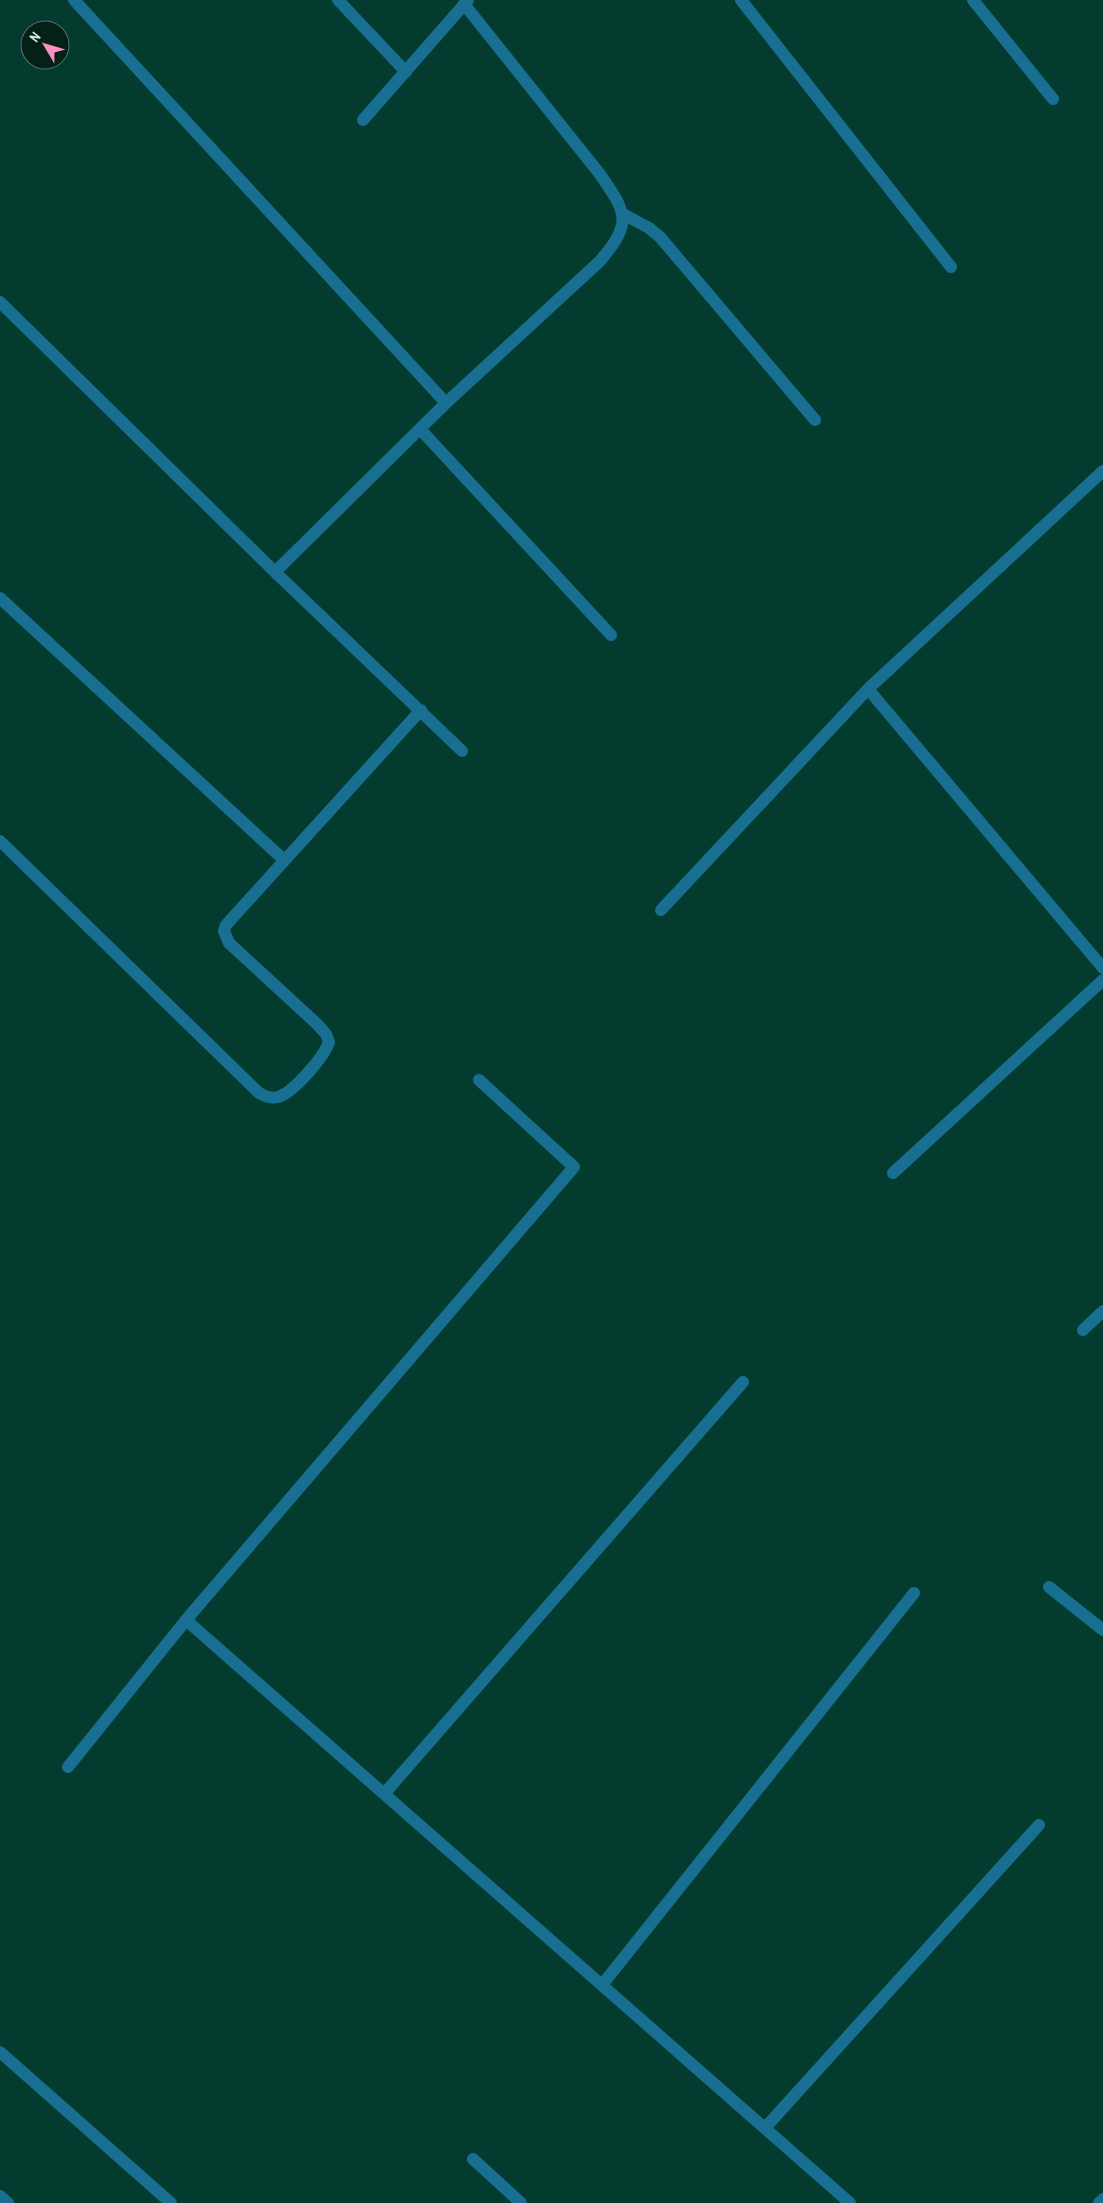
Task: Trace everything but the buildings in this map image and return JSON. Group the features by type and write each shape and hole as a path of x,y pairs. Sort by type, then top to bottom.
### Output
{"street":[{"path":"74,0 446,403"},
{"path":"338,0 406,72"},
{"path":"741,0 951,267"},
{"path":"972,0 1053,99"},
{"path":"275,572 446,403 600,261 615,243 622,228 623,214 616,197 466,2 363,120"},
{"path":"623,214 649,228 660,237 815,420"},
{"path":"0,302 275,572 462,751"},
{"path":"420,430 611,636"},
{"path":"661,910 868,689 1103,471"},
{"path":"0,598 284,860"},
{"path":"868,689 1103,968"},
{"path":"0,841 259,1093 272,1098 287,1093 321,1057 329,1042 326,1034 317,1024 229,943 224,931 230,918 421,710"},
{"path":"893,1173 1103,980"},
{"path":"68,1767 186,1620 574,1168 479,1080"},
{"path":"1083,1330 1103,1311"},
{"path":"384,1794 743,1382"},
{"path":"1049,1586 1103,1630"},
{"path":"602,1985 914,1593"},
{"path":"186,1620 850,2203"},
{"path":"765,2128 1039,1825"},
{"path":"0,2052 171,2203"},
{"path":"472,2159 521,2203"},
{"path":"0,2196 8,2203"},
{"path":"1099,2203 1103,2199"}]}
